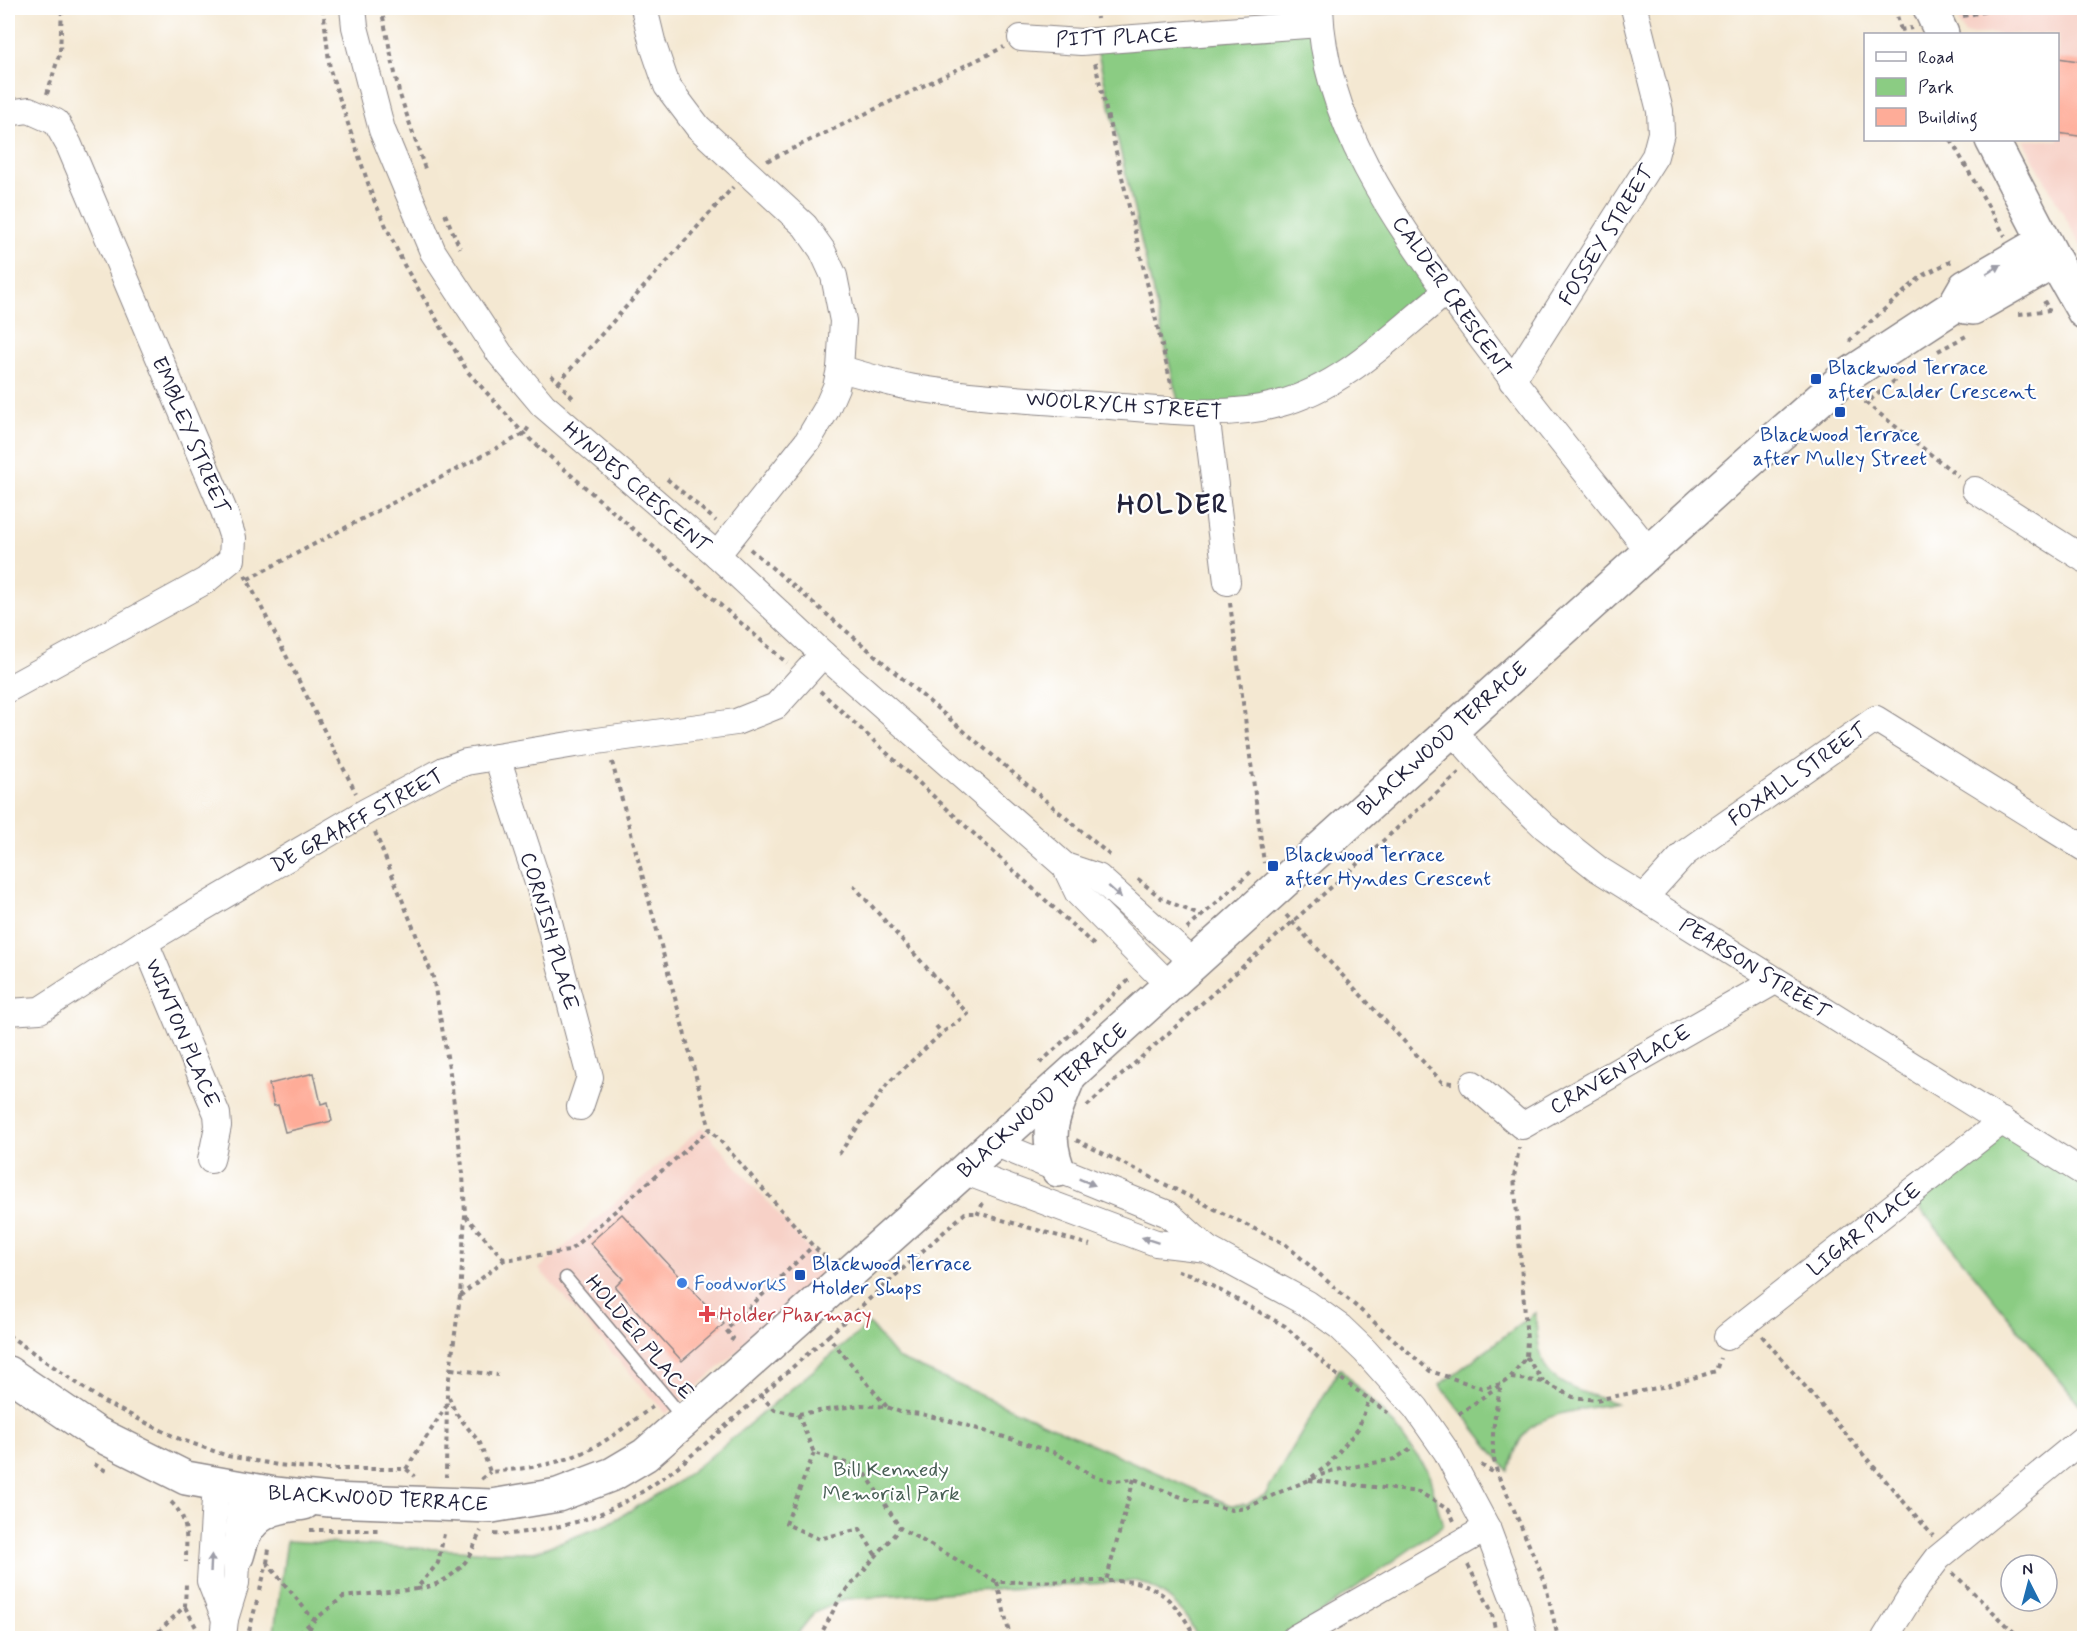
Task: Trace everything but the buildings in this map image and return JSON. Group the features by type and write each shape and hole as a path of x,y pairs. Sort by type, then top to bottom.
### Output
{"street":[{"name":"HYNDES CRESCENT","path":"353,8 355,27 382,130 433,252 500,354 543,405 717,555 823,654 1065,866 1098,877 1194,963"},
{"path":"644,8 653,45 667,86 698,127 806,226 822,250 834,276 843,321 840,369 831,399 819,424 717,555"},
{"name":"FOSSEY STREET","path":"1512,381 1655,156 1660,133 1660,111 1634,8"},
{"path":"1930,8 1942,33"},
{"name":"CALDER CRESCENT","path":"1320,16 1328,65 1352,139 1390,210 1512,381 1649,551"},
{"name":"PITT PLACE","path":"1021,39 1090,41 1320,16"},
{"path":"8,113 29,110 40,115"},
{"name":"EMBLEY STREET","path":"8,689 205,581 232,559 233,538 224,511 69,145 56,122 40,115"},
{"path":"1993,141 2085,312"},
{"name":"BLACKWOOD TERRACE","path":"8,1373 96,1433 186,1478 275,1494 330,1500 492,1506 558,1495 613,1474 645,1455 675,1409 963,1171 1649,551 1844,378 1954,306 1965,286 2050,251"},
{"name":"WOOLRYCH STREET","path":"840,369 913,387 945,392 1206,413 1242,411 1279,404 1323,386 1351,370 1447,291"},
{"path":"1206,413 1227,582"},
{"path":"1975,490 2085,559"},
{"name":"DE GRAAFF STREET","path":"8,1012 40,1010 145,942 366,811 444,770 466,762 605,739 736,722 776,706 823,654"},
{"name":"FOXALL STREET","path":"1644,898 1684,853 1876,719 2085,848"},
{"name":"PEARSON STREET","path":"1452,730 1498,782 1545,827 1598,869 2085,1173"},
{"name":"CORNISH PLACE","path":"497,757 541,892 590,1077 580,1107"},
{"name":"HYNDES CRESCENT","path":"1065,866 1078,893 1169,985"},
{"name":"WINTON PLACE","path":"145,942 217,1114 218,1126 211,1160"},
{"name":"CRAVEN PLACE","path":"1522,1126 1775,981"},
{"path":"1054,1156 1053,1115 1070,1075"},
{"path":"1473,1084 1522,1126"},
{"name":"LIGAR PLACE","path":"1726,1337 2002,1121"},
{"path":"994,1143 1054,1156 1168,1214 1207,1249 1308,1304 1340,1327 1365,1351 1416,1408 1475,1502 1517,1608 1524,1638"},
{"path":"963,1171 1156,1243 1207,1249"},
{"path":"1885,1638 1917,1586 1942,1554 2085,1438"},
{"path":"224,1629 236,1583 237,1556 228,1486"},
{"path":"224,1629 210,1581 228,1486"},
{"path":"237,1556 247,1529 274,1507 330,1500"},
{"path":"1295,1638 1487,1528"}],"lane":[{"name":"HOLDER PLACE","path":"566,1278 675,1409"}],"path":[{"path":"40,115 60,52 62,8"},
{"path":"381,8 399,92 426,169"},
{"path":"1895,8 1902,33"},
{"path":"558,383 747,171 1021,39"},
{"path":"1090,41 1177,411"},
{"path":"443,211 461,251"},
{"path":"544,368 578,403"},
{"path":"446,1476 447,1393 460,1296 465,1215 463,1174 450,1073 433,977 366,811 249,579 524,434 803,676 1096,948"},
{"path":"660,473 1115,860"},
{"path":"605,739 710,1129 825,1260 834,1252"},
{"path":"1086,1107 1476,757"},
{"path":"1133,875 1161,898 1201,916"},
{"path":"838,1154 888,1083 942,1033 968,1014 853,885"},
{"path":"1034,1069 1131,979 1122,971"},
{"path":"936,1026 942,1033"},
{"path":"892,1067 898,1073"},
{"path":"1459,1414 1510,1378 1526,1357 1527,1340 1514,1177 1522,1126"},
{"path":"460,1296 504,1260 569,1251 710,1129"},
{"path":"1054,1156 1062,1133 1285,1244 1430,1371 1482,1388 1501,1384"},
{"path":"978,1213 983,1202 1002,1185"},
{"path":"759,1396 965,1213 978,1213 1101,1248"},
{"path":"465,1215 504,1260"},
{"path":"728,1343 733,1338 726,1330 813,1246"},
{"path":"1168,1268 1190,1274 1285,1326 1340,1378 1395,1418"},
{"path":"1748,1320 1942,1554 2020,1638"},
{"path":"8,1335 104,1402 167,1433 228,1456 278,1465 320,1469 406,1469 447,1404"},
{"path":"828,1336 887,1407"},
{"path":"1510,1378 1544,1382 1573,1397 1596,1400 1668,1386 1716,1371 1726,1337"},
{"path":"1526,1357 1544,1382"},
{"path":"450,1369 498,1375"},
{"path":"1501,1384 1492,1447 1496,1474 1505,1489 1545,1582 1558,1638"},
{"path":"447,1393 455,1412 480,1443 490,1472 546,1465 574,1457 675,1409"},
{"path":"1308,1480 1328,1465 1358,1430 1369,1400"},
{"path":"775,1410 798,1414 861,1405 887,1407 900,1412 921,1414 1056,1453 1093,1476 1113,1480 1134,1479 1192,1501 1232,1510 1246,1508 1331,1471 1395,1459 1415,1445"},
{"path":"798,1414 814,1453 786,1524 819,1539 860,1528 876,1556"},
{"path":"814,1453 862,1468 900,1528 997,1582 1134,1582 1154,1589 1179,1610 1188,1622 1195,1638"},
{"path":"1106,1581 1134,1479"},
{"path":"1308,1480 1419,1492 1449,1510"},
{"path":"1446,1499 1456,1525 1458,1544 1491,1610 1497,1638"},
{"path":"186,1572 187,1526"},
{"path":"819,1638 840,1599 900,1528"},
{"path":"292,1638 343,1597 430,1588 448,1578 467,1560 482,1530"},
{"path":"416,1589 438,1563 444,1534"},
{"path":"246,1638 267,1563 315,1620"},
{"path":"997,1582 1009,1632 1008,1638"},
{"path":"186,1583 185,1606 198,1631 198,1638"},
{"path":"152,1638 185,1606"},
{"path":"305,1638 315,1620"}],"shaded area":[{"path":"2018,8 2084,8 2084,252 2024,141 2059,141 2059,33 1964,33 1957,20"},
{"path":"702,1127 829,1272 666,1414 539,1269"}],"green space":[{"path":"1315,29 1359,159 1443,293 1306,402 1181,414 1096,45"},
{"path":"2001,1127 2084,1185 2084,1410 1915,1202"},
{"path":"1535,1313 1540,1352 1549,1372 1565,1385 1616,1403 1558,1415 1536,1424 1521,1438 1508,1471 1440,1385"},
{"name":"Bill Kennedy Memorial Park","path":"869,1324 897,1358 1230,1505 1247,1504 1265,1495 1340,1368 1396,1427 1428,1471 1443,1526 1284,1638 1197,1638 1187,1618 1174,1603 1157,1590 1137,1581 845,1599 814,1613 794,1638 273,1638 287,1541 492,1552 534,1552 608,1524 676,1483"}],"place":[{"name":"Blackwood Terrace after Calder Crescent","path":"1816,379"},
{"name":"Blackwood Terrace after Mulley Street","path":"1840,412"},
{"name":"Blackwood Terrace after Hyndes Crescent","path":"1273,866"},
{"name":"Blackwood Terrace Holder Shops","path":"800,1275"},
{"name":"Foodworks","path":"682,1283"},
{"name":"Holder Pharmacy","path":"707,1314"}],"district":[{"name":"HOLDER","path":"1173,504"}]}
